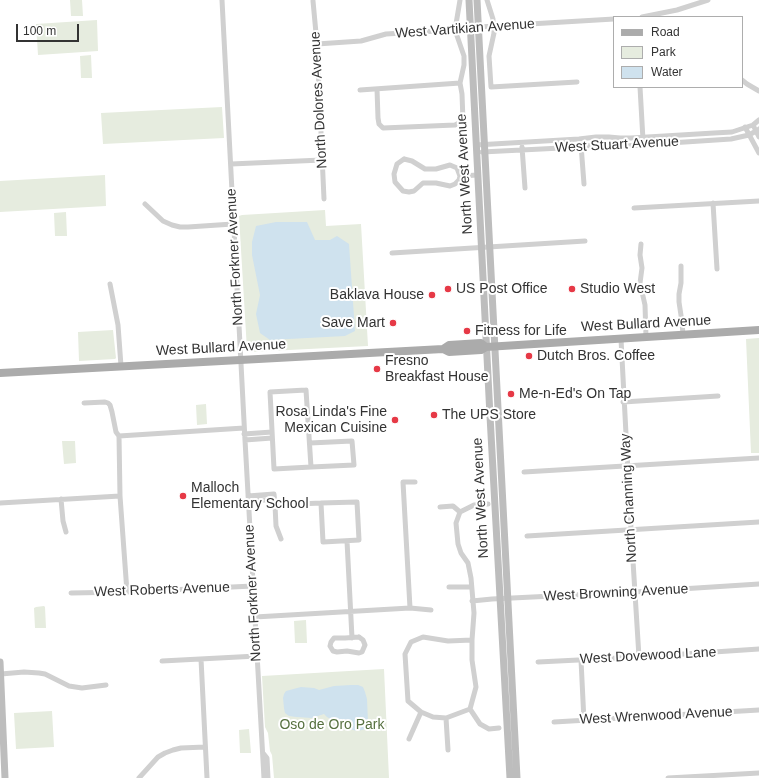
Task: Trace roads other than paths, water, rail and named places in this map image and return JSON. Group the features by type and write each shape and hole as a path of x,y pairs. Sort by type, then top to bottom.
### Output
{"main road":[{"name":"North West Avenue","path":"469,0 486,347 510,778"},
{"name":"North West Avenue","path":"477,0 517,778"},
{"name":"West Bullard Avenue","path":"0,373 443,349 449,345 481,343 486,347 495,347 759,330"},
{"path":"492,457 495,458 497,463 501,514 505,532"},
{"path":"0,662 5,778"}],"street":[{"name":"North Forkner Avenue","path":"222,0 240,360 264,778"},
{"name":"North West Avenue","path":"377,89 378,118 379,124 383,128 455,125 463,121 460,83 464,65 464,56 455,30 460,0"},
{"path":"487,0 493,19 494,33 489,56 490,87 577,82"},
{"path":"647,16 677,10 708,0"},
{"name":"North Dolores Avenue","path":"313,1 317,44 324,199"},
{"name":"West Vartikian Avenue","path":"317,44 361,41 386,34 613,19"},
{"path":"743,81 759,91"},
{"path":"360,90 460,83"},
{"path":"640,88 643,144"},
{"name":"West Stuart Avenue","path":"476,149 522,143 579,140 609,136 643,138 732,132 753,125 759,120"},
{"path":"753,125 758,130 759,137"},
{"path":"745,128 759,153"},
{"name":"West Stuart Avenue","path":"484,148 522,150 581,147 605,143 624,146 731,139 749,135 758,130"},
{"path":"579,140 584,184"},
{"path":"522,143 524,188"},
{"path":"404,159 412,161 425,169 436,169 450,165 457,168 460,176 459,180 455,184 450,186 436,183 423,183 414,191 409,192 403,191 399,187 395,182 394,174 397,164 404,159"},
{"path":"231,164 322,160"},
{"path":"460,176 478,175"},
{"path":"634,208 759,201"},
{"path":"713,203 717,269"},
{"path":"145,204 163,221 180,227 234,224"},
{"path":"392,253 585,241"},
{"path":"641,244 640,255 642,268 640,283 645,305 646,337"},
{"path":"681,266 679,302 683,336"},
{"path":"110,284 118,325 121,366"},
{"name":"North Channing Way","path":"621,339 634,592 639,657"},
{"path":"310,443 352,441 354,465 274,469 270,392 306,390 311,467"},
{"path":"624,402 718,396"},
{"path":"84,403 108,403 112,408 116,432 119,436 120,496 127,592"},
{"path":"119,436 272,435"},
{"path":"524,472 759,458"},
{"path":"410,608 403,482 415,482"},
{"path":"0,503 120,496"},
{"path":"248,498 321,503 357,502 359,540 323,542 321,503"},
{"path":"61,499 63,522 66,532"},
{"path":"274,500 276,526 281,539"},
{"path":"488,504 474,505 460,512 456,523 458,544 461,553 468,562 474,613 472,660 476,687 470,709 480,724 489,729 499,728"},
{"path":"440,507 453,506 460,512"},
{"path":"527,536 759,522"},
{"path":"347,541 352,638"},
{"name":"West Browning Avenue","path":"472,601 759,584"},
{"name":"West Roberts Avenue","path":"71,593 253,586"},
{"path":"449,587 471,587"},
{"path":"255,617 410,608 431,610"},
{"path":"359,637 363,640 365,646 362,652 337,652 331,649 330,642 334,638 352,638 359,637"},
{"path":"470,709 446,718 433,717 421,712 408,700 405,654 411,642 423,637 448,641 472,640"},
{"name":"West Dovewood Lane","path":"538,662 759,649"},
{"path":"162,661 257,656"},
{"path":"201,659 207,778"},
{"path":"581,660 584,721"},
{"path":"1,674 39,672 68,686 82,688 106,685"},
{"name":"West Wrenwood Avenue","path":"554,722 759,710"},
{"path":"409,738 421,712"},
{"path":"446,718 448,750"},
{"path":"139,778 158,757 165,753 181,748 205,747"},
{"path":"262,752 267,758 268,778"},
{"path":"668,778 759,773"}],"water":[{"path":"276,222 307,222 315,240 330,240 337,236 349,244 355,331 345,336 270,340 260,333 256,314 260,295 252,255 252,242 256,226"},
{"path":"358,685 363,687 367,699 368,722 365,729 357,731 346,728 324,714 312,718 289,716 285,713 283,698 286,691 301,687 319,690 334,686"}],"place":[{"name":"US Post Office","path":"448,289"},
{"name":"Studio West","path":"572,289"},
{"name":"Baklava House","path":"432,295"},
{"name":"Save Mart","path":"393,323"},
{"name":"Fitness for Life","path":"467,331"},
{"name":"Dutch Bros. Coffee","path":"529,356"},
{"name":"Fresno Breakfast House","path":"377,369"},
{"name":"Me-n-Ed's On Tap","path":"511,394"},
{"name":"The UPS Store","path":"434,415"},
{"name":"Rosa Linda's Fine Mexican Cuisine","path":"395,420"},
{"name":"Malloch Elementary School","path":"183,496"}],"park label":[{"name":"Oso de Oro Park","path":"332,725"}]}
